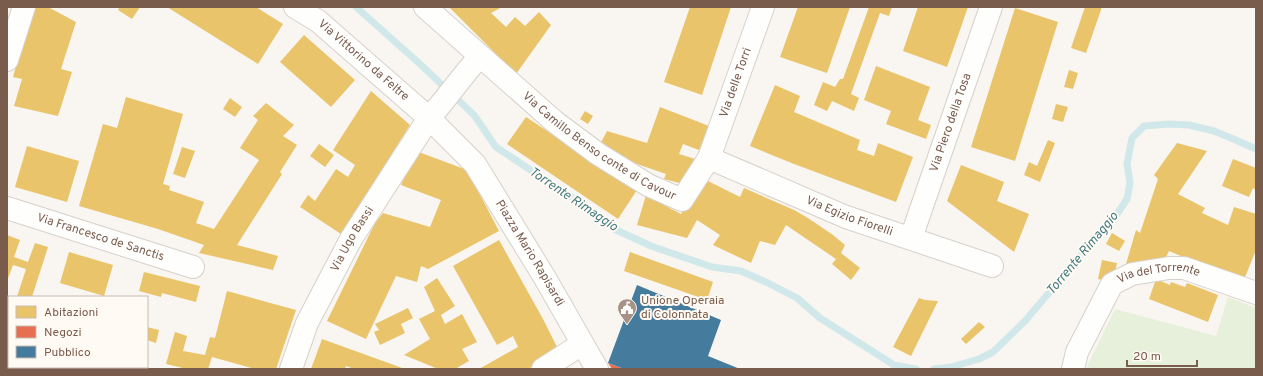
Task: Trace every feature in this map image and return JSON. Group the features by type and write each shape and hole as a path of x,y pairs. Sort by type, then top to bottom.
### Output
{"street":[{"path":"7,60 24,7"},
{"name":"Via Vittorino da Feltre","path":"295,7 318,21 429,118 475,164"},
{"name":"Via Camillo Benso conte di Cavour","path":"425,7 474,63 598,154 648,185 682,200 709,158"},
{"name":"Via delle Torri","path":"709,158 763,7"},
{"name":"Via Piero della Tosa","path":"911,238 991,7"},
{"path":"429,118 474,63"},
{"name":"Via Ugo Bassi","path":"291,369 307,323 351,239 429,118"},
{"name":"Via Egizio Fiorelli","path":"709,158 846,217 992,266"},
{"name":"Piazza Mario Rapisardi","path":"475,164 545,278 597,369"},
{"name":"Via Francesco de Sanctis","path":"7,208 193,267"},
{"name":"Via del Torrente","path":"1075,361 1112,284 1132,274 1169,268 1184,268 1256,293"},
{"path":"543,369 582,344"}],"green space":[{"path":"1228,297 1256,308 1256,369 1086,369 1115,309 1216,336"}],"building: Abitazioni":[{"path":"33,7 48,7 76,22 61,69 72,72 58,116 14,106 22,79 13,77"},
{"path":"120,7 140,7 132,19 118,10"},
{"path":"167,7 256,7 283,24 258,64"},
{"path":"449,7 502,7 491,13 506,27 515,17 525,26 539,12 551,25 516,74"},
{"path":"690,7 731,7 702,95 664,82"},
{"path":"798,7 850,7 827,73 780,57"},
{"path":"869,7 892,7 889,16 880,13 851,94 859,98 854,111 832,101 827,111 814,105 823,82 835,87 840,79 843,79"},
{"path":"918,7 968,7 947,67 903,51"},
{"path":"1085,7 1102,7 1086,53 1071,48"},
{"path":"1015,8 1058,22 1015,161 971,147"},
{"path":"304,35 355,80 331,107 280,62"},
{"path":"876,66 930,87 918,120 931,125 926,139 886,124 891,111 864,100"},
{"path":"1069,70 1078,73 1073,89 1064,87"},
{"path":"775,85 800,96 794,112 860,140 857,150 874,156 878,143 913,157 896,202 750,146"},
{"path":"371,91 410,125 369,190 344,236 300,207 308,195 315,201 336,169 348,177 355,165 333,150"},
{"path":"126,97 183,114 163,184 170,186 169,190 204,202 196,223 214,229 259,160 240,148 258,120 253,116 266,103 294,125 283,136 297,145 280,172 282,174 237,245 278,256 273,270 199,253 204,245 158,229 79,206 103,124 117,128"},
{"path":"230,98 242,107 235,117 223,109"},
{"path":"1056,104 1068,107 1063,122 1052,119"},
{"path":"660,107 709,126 699,150 683,144 679,154 695,159 683,184 664,179 666,174 597,150 607,131 647,143"},
{"path":"585,111 593,116 588,124 580,119"},
{"path":"526,117 637,190 618,219 507,144"},
{"path":"1048,140 1055,143 1040,182 1024,175 1029,162 1037,166"},
{"path":"1177,143 1207,151 1178,194 1205,208 1202,213 1228,225 1234,207 1256,214 1256,250 1243,282 1169,251 1161,268 1126,264 1136,230 1140,233 1158,179 1154,175"},
{"path":"319,144 334,155 325,167 310,156"},
{"path":"27,146 79,161 67,202 15,187"},
{"path":"182,147 195,151 185,178 173,174"},
{"path":"416,151 467,170 499,231 428,269 421,266 417,282 396,276 366,339 327,321 375,223 383,213 430,227 441,200 401,185"},
{"path":"1233,159 1256,168 1256,190 1253,188 1249,197 1222,186"},
{"path":"961,165 1004,182 997,201 1029,214 1014,252 947,201"},
{"path":"702,178 740,197 744,188 794,210 833,235 845,245 841,253 860,268 851,280 832,264 836,259 786,225 775,245 760,241 751,263 713,245 720,235 697,220 687,238 637,225 647,192 662,204 681,214"},
{"path":"1112,233 1125,241 1119,251 1106,244"},
{"path":"7,235 20,240 14,257 28,262 35,243 48,247 32,296 17,296 26,269 13,265 7,281"},
{"path":"499,240 559,351 528,369 479,369 518,347 513,336 497,345 453,266"},
{"path":"69,252 113,265 104,296 60,283"},
{"path":"630,252 713,282 707,300 624,271"},
{"path":"1102,260 1117,263 1113,282 1098,279"},
{"path":"144,272 200,286 196,302 162,293 161,297 139,291"},
{"path":"437,278 455,306 441,315 445,324 462,314 477,342 462,349 469,361 455,369 438,369 404,355 430,339 419,319 435,311 424,287"},
{"path":"1156,279 1170,285 1171,282 1185,287 1187,283 1218,295 1208,322 1149,299"},
{"path":"227,291 296,310 276,369 255,369 212,357 208,369 187,369 166,364 175,332 187,336 183,351 205,355 210,337 215,338"},
{"path":"919,298 938,301 911,356 893,347"},
{"path":"408,308 413,318 401,324 405,333 380,345 374,332 379,330 375,324"},
{"path":"7,314 8,336 7,335"},
{"path":"979,322 985,327 966,344 961,339"},
{"path":"148,327 159,330 156,343 148,340"},
{"path":"322,339 405,369 354,369 346,366 345,369 311,369"},
{"path":"34,368 84,368 84,369"}],"building: Negozi":[{"path":"608,363 624,369 612,369"}],"building: Pubblico":[{"path":"637,285 721,320 708,356 740,369 624,369 608,363"}],"waterway":[{"name":"Torrente Rimaggio","path":"356,7 474,115 496,147 580,203 612,228 651,246 712,267 741,271 768,283 797,298 820,318 894,365 916,369"},
{"name":"Torrente Rimaggio","path":"934,369 951,367 979,359 993,352 1025,321 1060,282 1083,252 1109,226 1127,199 1130,183 1127,164 1132,138 1144,126 1169,124 1189,125 1214,131 1256,149"}],"place":[{"name":"Unione Operaia di Colonnata","path":"627,325"}]}
